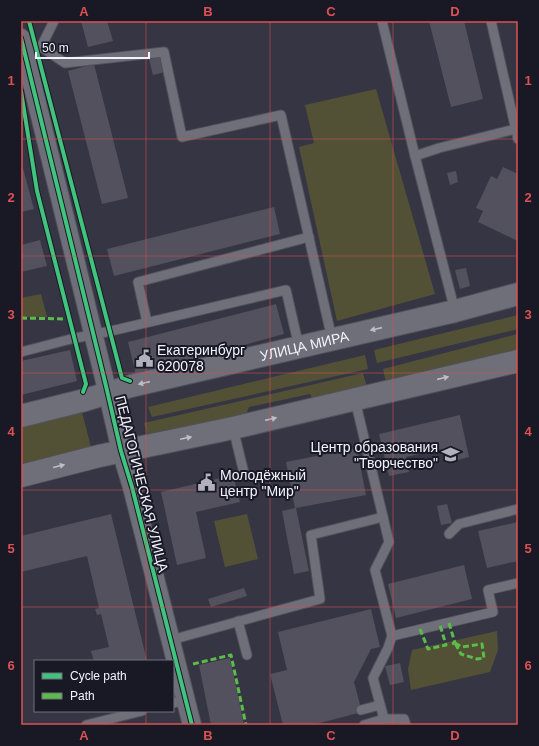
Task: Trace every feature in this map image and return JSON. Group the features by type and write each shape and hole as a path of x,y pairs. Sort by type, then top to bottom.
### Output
{"street":[{"name":"ПЕДАГОГИЧЕСКАЯ УЛИЦА","path":"27,47 93,334 121,451 132,487 170,640 173,660"},
{"name":"УЛИЦА МИРА","path":"21,416 108,393 455,311 518,294"},
{"path":"21,476 121,451 233,428 355,398 518,361"},
{"name":"ПЕДАГОГИЧЕСКАЯ УЛИЦА","path":"174,668 179,702 192,725"}],"lane":[{"path":"54,21 27,47 65,63 164,52 182,137 281,115 332,339"},
{"path":"382,21 455,311"},
{"path":"491,21 518,139"},
{"path":"415,156 439,148 516,129"},
{"path":"147,322 138,282 308,238"},
{"path":"21,352 286,290 299,347"},
{"path":"355,398 389,542 375,570 392,636 373,678 384,719"},
{"path":"233,428 244,473"},
{"path":"449,534 459,524 518,509"},
{"path":"170,640 320,599 311,535 383,517"},
{"path":"392,636 494,612 488,590 518,583"},
{"path":"238,621 247,655"},
{"path":"361,710 380,705"},
{"path":"86,725 138,712"},
{"path":"364,725 384,719 404,719 406,725"}],"shaded area":[{"path":"376,89 435,294 337,321 299,147 314,143 305,105"},
{"path":"41,294 47,317 21,317 21,298"},
{"path":"518,315 518,329 377,363 374,350"},
{"path":"518,334 518,355 387,387 383,369"},
{"path":"365,355 368,369 152,417 148,407"},
{"path":"363,373 368,391 314,402 310,394 249,407 244,420 149,442 144,423"},
{"path":"82,412 92,451 21,468 21,426"},
{"path":"247,514 258,559 225,567 214,521"},
{"path":"497,631 498,650 490,672 411,690 408,669 412,650"}],"building":[{"path":"81,21 107,21 113,41 88,47"},
{"path":"429,21 464,21 483,99 451,107"},
{"path":"161,56 165,72 153,75 149,59"},
{"path":"94,64 128,198 102,204 68,71"},
{"path":"21,161 34,209 21,212"},
{"path":"503,167 518,174 518,241 478,222 483,211 476,208 491,176 497,179"},
{"path":"456,171 458,182 450,185 447,173"},
{"path":"274,207 280,234 114,276 107,249"},
{"path":"40,240 47,266 21,272 21,245"},
{"path":"466,268 470,286 460,289 455,270"},
{"path":"276,304 284,334 136,375 128,342"},
{"path":"70,350 77,381 21,395 21,361"},
{"path":"460,415 469,457 446,463 442,449 406,457 409,472 389,476 379,434"},
{"path":"357,448 366,495 296,508 309,571 294,574 282,511 295,508 286,462"},
{"path":"233,475 240,502 196,512 206,558 177,565 161,492"},
{"path":"447,504 452,523 441,525 437,506"},
{"path":"111,514 147,660 94,660 91,651 109,647 101,614 97,615 95,609 99,608 87,556 21,572 21,536"},
{"path":"518,522 518,561 487,568 478,531"},
{"path":"464,565 472,599 396,618 388,584"},
{"path":"244,588 247,596 211,607 208,599"},
{"path":"371,609 380,647 371,649 354,682 362,712 312,725 283,725 270,674 287,670 278,632"},
{"path":"230,658 244,725 211,725 199,665"},
{"path":"400,663 404,682 390,685 385,666"}],"marked path":[{"path":"21,318 65,319"},
{"path":"449,623 455,643 451,644"},
{"path":"420,629 428,649 446,645 440,625"},
{"path":"455,643 462,647 482,644 484,658 477,659 461,654 455,643"},
{"path":"193,664 231,655 246,725"}],"cycle path":[{"path":"29,21 122,378 130,381"},
{"path":"21,38 121,451 132,487 192,725"},
{"path":"21,91 37,191 86,384 83,392"}],"place":[{"name":"Екатеринбург 620078","path":"144,358"},
{"name":"Центр образования \"Творчество\"","path":"451,455"},
{"name":"Молодёжный центр \"Мир\"","path":"207,483"}]}
